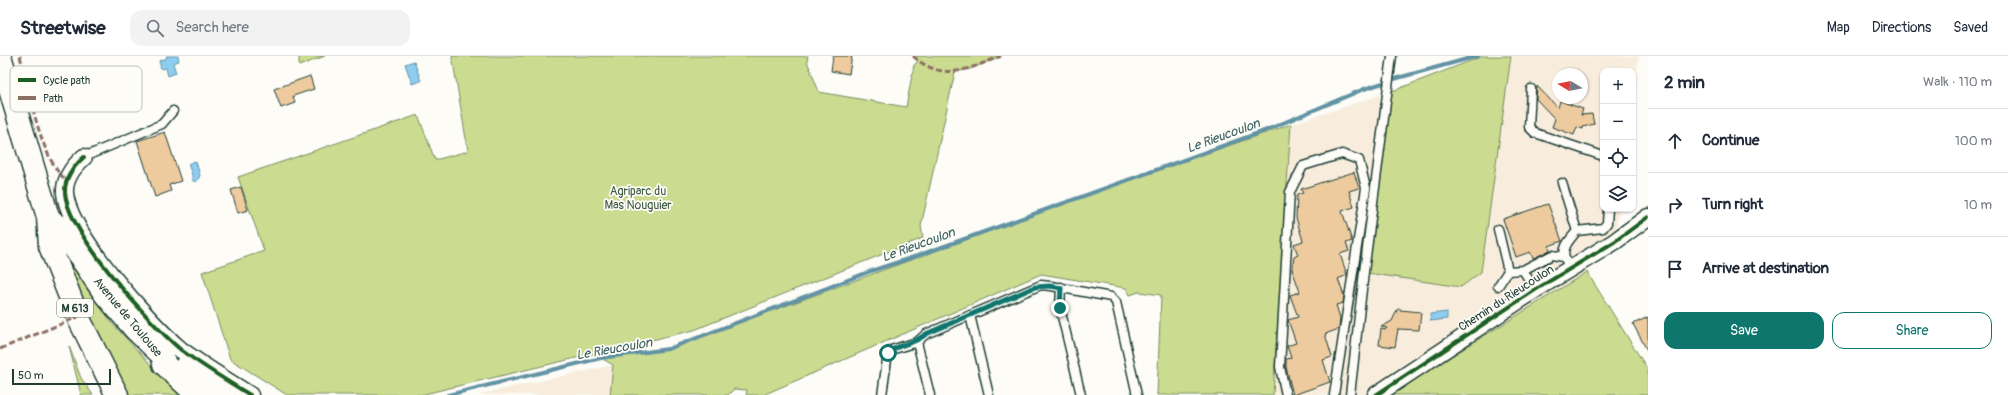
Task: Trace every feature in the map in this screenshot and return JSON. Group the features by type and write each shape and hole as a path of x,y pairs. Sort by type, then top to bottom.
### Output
{"main road":[{"name":"Avenue de Toulouse","path":"0,56 10,90"},
{"name":"Avenue de Toulouse","path":"17,112 48,217 50,246 78,317 117,395"},
{"name":"Avenue de Toulouse","path":"48,217 65,234 105,294 135,329 163,356 164,364 197,395"},
{"path":"163,356 171,358 224,395"}],"street":[{"path":"84,157 73,167 67,181 65,192 70,213 90,246 138,308 159,330 182,350 250,395"},
{"name":"Chemin du Rieucoulon","path":"1376,395 1535,290 1567,263 1614,242 1648,217"}],"lane":[{"path":"1350,395 1364,272 1392,56"},
{"path":"1531,90 1529,127 1535,133 1600,155"},
{"path":"84,157 162,124 173,112"},
{"path":"1286,395 1280,367 1290,192 1303,166 1342,154 1359,160 1366,188 1335,394"},
{"path":"1562,182 1577,231"},
{"path":"1567,263 1566,245 1577,231 1604,228 1607,223 1608,212"},
{"path":"1498,229 1508,270 1498,286"},
{"path":"1508,270 1524,270 1552,255 1567,263"},
{"path":"1524,270 1535,290"},
{"path":"882,395 888,353 891,350 917,342 926,334 1035,287 1050,286 1111,297 1116,302 1137,395"},
{"path":"1061,288 1060,308 1081,395"},
{"path":"970,315 989,395"},
{"path":"917,342 930,395"}],"shaded area":[{"path":"1511,56 1639,56 1636,78 1636,68 1600,68 1600,212 1619,212 1616,237 1584,267 1587,272 1389,395 1273,395 1291,124 1390,92 1481,272"},
{"path":"613,365 610,395 476,395"}],"green space":[{"path":"299,56 325,56 299,66"},
{"name":"Agriparc du Mas Nouguier","path":"452,56 808,56 807,61 819,92 906,107 914,65 918,61 913,56 1001,56 970,69 955,72 921,226 923,238 694,330 420,395 287,395 230,359 202,272 264,251 238,177 418,115 435,160 468,151"},
{"path":"1483,56 1511,56 1481,272 1461,287 1367,273 1390,92"},
{"path":"1291,124 1273,395 1157,395 1161,295 1139,292 1130,295 1126,288 1041,274 763,395 746,395 747,390 734,389 728,395 610,395 613,365 601,358 668,349 1115,185"},
{"path":"61,246 112,323 150,364 185,395 127,395 89,320"},
{"path":"1587,272 1648,370 1648,395 1389,395"},
{"path":"69,346 81,378 93,395 81,395"}],"water":[{"path":"166,56 178,56 179,61 173,63 176,73 168,76 166,68 161,69 159,61 167,58"},
{"path":"414,61 421,81 412,84 405,64"},
{"path":"194,161 196,162 200,175 198,180 195,182 192,180 192,175 188,164"},
{"path":"1447,312 1447,319 1431,321 1430,314"}],"building":[{"path":"833,56 852,56 849,74 831,71"},
{"path":"310,76 314,89 293,96 295,103 281,108 274,89"},
{"path":"1537,86 1552,102 1552,104 1554,104 1558,108 1559,104 1569,104 1583,109 1581,115 1592,114 1594,124 1583,127 1583,129 1577,127 1574,135 1552,127 1555,119 1536,99"},
{"path":"165,132 181,181 169,185 171,191 155,197 137,141"},
{"path":"1354,172 1359,188 1349,191 1354,207 1342,211 1352,241 1346,243 1349,251 1340,254 1347,275 1338,279 1344,296 1343,303 1336,305 1340,318 1339,329 1325,334 1332,357 1323,360 1330,382 1293,395 1286,367 1286,359 1291,358 1287,346 1296,343 1288,320 1298,317 1290,295 1300,292 1292,269 1294,257 1298,255 1294,244 1303,241 1296,218 1297,195 1303,193 1301,189"},
{"path":"241,187 248,210 238,213 231,190"},
{"path":"1548,204 1562,241 1549,246 1550,250 1536,257 1533,258 1530,252 1516,257 1503,219"},
{"path":"1400,308 1400,310 1421,312 1419,330 1398,329 1395,347 1379,345 1381,329 1385,330 1387,328 1381,327 1392,321 1397,310"},
{"path":"1648,317 1648,352 1633,324"}],"waterway":[{"name":"Le Rieucoulon","path":"1394,79 1478,56"},
{"name":"Le Rieucoulon","path":"448,395 601,358 668,349 871,271 917,256 1264,131 1364,89 1386,82"}],"marked path":[{"path":"20,56 22,66"},
{"path":"913,56 924,64 935,69 946,71 967,69 1001,56"},
{"path":"34,112 43,141 50,157 58,171 67,181"},
{"path":"0,349 78,317"}],"cycle path":[{"path":"84,157 70,173 66,182 65,193 70,210 80,231 95,253 112,277 131,299 181,350 250,395"},
{"path":"1376,395 1535,290 1614,242 1648,217"}],"route":[{"path":"888,353 891,350 917,342 926,334 1035,287 1050,286 1061,288 1059,301 1060,308"}]}
